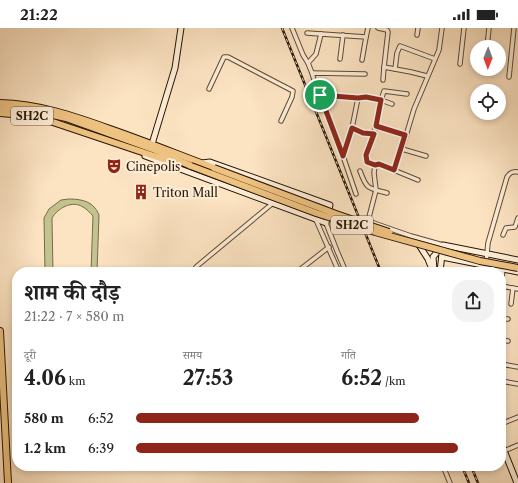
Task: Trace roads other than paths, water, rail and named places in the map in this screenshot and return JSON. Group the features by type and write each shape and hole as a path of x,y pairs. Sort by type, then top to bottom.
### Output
{"main road":[{"path":"0,103 24,105 57,111 152,144 336,214 394,234 518,267"},
{"path":"0,108 35,111 66,118 154,150 191,166"},
{"name":"SH2C","path":"0,113 35,116 144,151 178,165 191,166 316,213 419,245 441,248 480,261 518,267"},
{"path":"0,331 8,483"}],"street":[{"path":"152,144 175,68 181,28"},
{"path":"292,28 312,73 356,194"},
{"path":"308,63 316,54 325,28"},
{"path":"362,60 368,28"},
{"path":"378,28 387,30 388,32 383,80"},
{"path":"417,35 418,28"},
{"path":"394,170 402,149 405,135 427,76 439,50 442,28"},
{"path":"460,64 464,28"},
{"path":"488,40 489,28"},
{"path":"509,77 514,28"},
{"path":"308,33 366,37"},
{"path":"340,59 343,35"},
{"path":"395,69 397,53 400,46 435,59"},
{"path":"209,89 224,58 228,57 293,91 292,97 281,121"},
{"path":"384,67 427,76"},
{"path":"312,73 365,74"},
{"path":"407,94 384,91 374,134 366,159 367,162 375,165 379,164 418,180"},
{"path":"320,95 358,98 366,97 392,104"},
{"path":"343,156 352,128 358,98"},
{"path":"63,125 68,129 146,156 326,223"},
{"path":"376,126 405,135"},
{"path":"352,128 363,133 374,134"},
{"path":"402,149 426,156"},
{"path":"201,163 210,162 330,205 326,223 344,267"},
{"path":"375,165 374,173 376,190 368,222 411,236 441,248 518,260"},
{"path":"360,171 365,185 387,193"},
{"path":"485,266 488,243 507,177 510,173 518,172"},
{"path":"197,267 273,203"},
{"path":"504,235 506,228 516,227 518,218"},
{"path":"316,219 337,267"},
{"path":"419,245 431,267"},
{"path":"303,267 329,247"},
{"path":"441,248 441,267"},
{"path":"433,267 433,256 441,248"},
{"path":"332,254 337,251"},
{"path":"442,257 491,267"},
{"path":"506,270 518,272"},
{"path":"506,286 516,289 511,304"},
{"path":"506,365 518,367"},
{"path":"506,382 518,383"},
{"path":"506,422 518,417"},
{"path":"506,450 518,445"},
{"path":"506,455 516,474 517,483"},
{"path":"445,471 450,483"}],"railway":[{"path":"282,28 379,267"},
{"path":"464,471 469,483"},
{"path":"473,471 478,483"}],"place":[{"name":"Cinepolis","path":"114,166"},
{"name":"Triton Mall","path":"141,192"}]}
